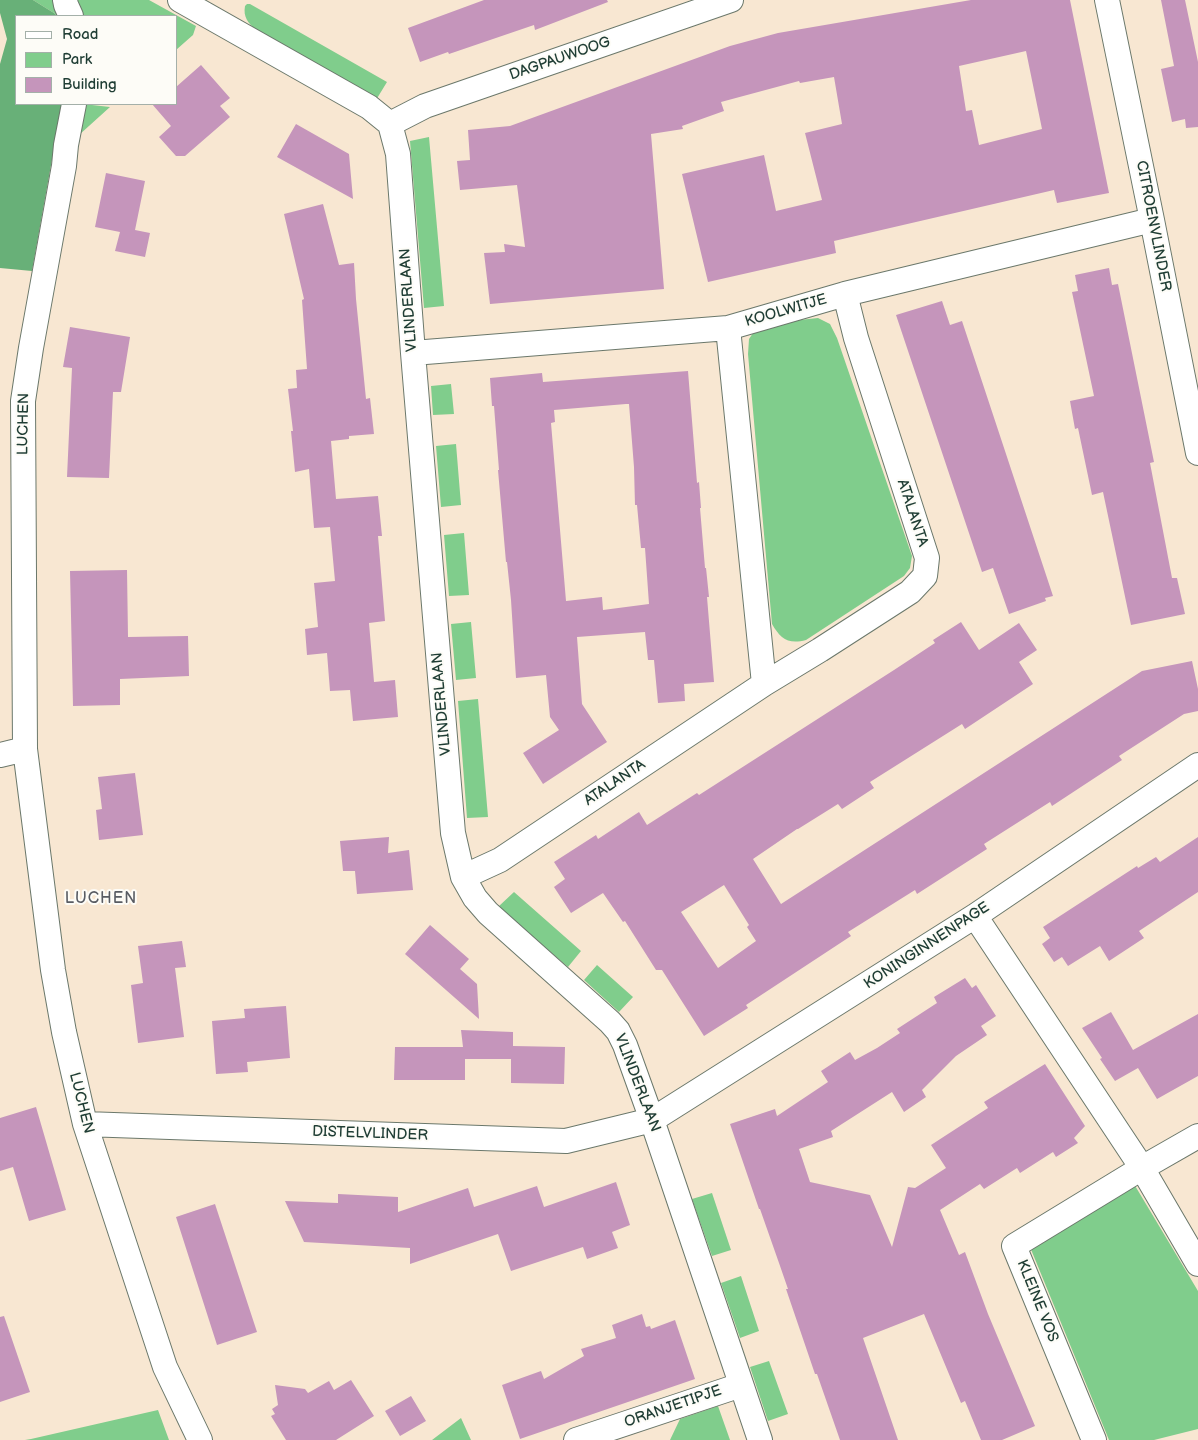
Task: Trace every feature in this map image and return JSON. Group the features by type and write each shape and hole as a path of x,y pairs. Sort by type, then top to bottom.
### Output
{"street":[{"path":"65,0 71,15"},
{"path":"180,0 211,7 369,107 390,124"},
{"name":"DAGPAUWOOG","path":"390,124 425,106 731,0"},
{"name":"CITROENVLINDER","path":"1107,0 1198,453"},
{"name":"LUCHEN","path":"74,105 23,401 24,749 53,970 64,1032 85,1124 165,1367 200,1440"},
{"name":"VLINDERLAAN","path":"390,124 398,154 453,833 463,877 475,898 488,913 618,1031 625,1045 652,1120 760,1440"},
{"name":"KOOLWITJE","path":"413,353 728,328 845,294 1152,220"},
{"name":"ATALANTA","path":"463,877 500,860 764,684 910,592 925,576 927,558 856,338 845,294"},
{"path":"728,328 764,684"},
{"path":"0,755 24,749"},
{"name":"KONINGINNENPAGE","path":"652,1120 975,916 1198,765"},
{"path":"975,916 1142,1168 1198,1264"},
{"name":"DISTELVLINDER","path":"85,1124 566,1142 652,1120"},
{"path":"1142,1168 1198,1136"},
{"name":"KLEINE VOS","path":"1094,1440 1014,1246 1142,1168"},
{"name":"ORANJETIPJE","path":"576,1440 741,1384"}],"green space":[{"path":"0,0 33,0 56,15 15,15 15,105 62,105 32,271 0,268 0,64 7,39 0,13"},
{"path":"33,0 56,0 63,15 54,13"},
{"path":"76,0 149,0 176,15 82,15"},
{"path":"247,4 387,82 376,100 256,30 245,17 245,6"},
{"path":"178,16 196,26 193,35 178,48"},
{"path":"83,105 110,107 79,135"},
{"path":"429,137 444,306 424,308 410,141"},
{"path":"818,318 830,324 837,338 912,556 910,568 904,576 806,640 794,642 782,637 772,624 748,354 749,339 755,330 790,321"},
{"path":"451,384 454,414 433,415 431,386"},
{"path":"456,444 461,505 441,507 436,446"},
{"path":"464,533 469,595 449,596 444,535"},
{"path":"471,622 476,678 456,680 451,624"},
{"path":"478,699 488,817 467,818 458,701"},
{"path":"514,892 581,951 568,967 498,907"},
{"path":"597,965 633,997 619,1012 584,980"},
{"path":"1134,1184 1198,1291 1198,1429 1154,1440 1109,1440 1030,1247"},
{"path":"712,1193 731,1250 712,1256 692,1199"},
{"path":"741,1276 759,1331 740,1338 721,1283"},
{"path":"769,1361 788,1414 768,1421 750,1367"},
{"path":"718,1406 730,1440 670,1440 680,1419"},
{"path":"158,1410 169,1440 25,1440 31,1439"},
{"path":"461,1418 471,1440 432,1440"}],"building":[{"path":"484,0 607,0 608,2 535,30 534,25 420,62 408,28"},
{"path":"971,0 1070,0 1109,193 1057,203 1054,190 834,241 836,253 708,282 682,174 764,155 776,211 822,200 805,133 842,124 834,77 800,83 799,81 721,102 724,111 682,126 683,129 651,134 664,289 490,304 484,253 505,252 504,244 525,247 517,185 460,190 457,161 470,160 468,130 510,126 730,46 778,33","holes":["1026,51 1042,129 979,145 972,110 966,111 959,66"]},
{"path":"1161,0 1185,0 1198,62 1198,127 1186,128 1185,119 1172,122 1161,69 1174,66"},
{"path":"201,65 230,98 220,106 230,117 185,156 176,156 159,137 171,126 153,105 178,105 178,85"},
{"path":"296,124 349,154 353,199 277,157"},
{"path":"106,173 145,181 135,230 150,233 145,257 115,251 120,232 95,227"},
{"path":"323,204 339,265 354,263 366,399 370,398 374,434 349,436 349,439 331,441 336,499 378,496 382,536 378,536 385,621 369,623 374,682 395,680 398,717 353,721 350,690 330,691 327,653 307,655 305,629 318,627 314,583 335,581 330,527 314,528 309,469 295,472 288,389 297,388 296,370 307,369 302,300 304,299 284,214"},
{"path":"1109,268 1112,285 1118,284 1154,462 1150,463 1172,578 1177,578 1185,614 1131,625 1103,492 1092,495 1078,428 1075,429 1070,401 1094,396 1072,292 1078,291 1075,275"},
{"path":"942,301 950,325 962,321 1053,596 1045,598 1046,601 1009,614 993,568 982,572 896,315"},
{"path":"70,327 130,337 121,392 113,392 109,478 67,477 72,368 63,367"},
{"path":"688,371 709,597 707,597 714,682 684,684 685,701 658,703 654,660 648,660 645,632 577,637 582,704 607,742 543,784 523,753 559,730 550,717 546,675 516,678 511,600 490,378 542,373 543,382","holes":["629,404 635,505 637,505 641,548 645,548 649,604 603,610 602,597 566,601 551,423 555,422 554,410"]},
{"path":"127,570 128,637 188,636 189,676 120,679 120,705 73,706 70,571"},
{"path":"961,622 979,650 1019,623 1037,650 1019,662 1033,684 965,729 962,724 870,782 874,788 842,809 838,804 753,859 781,904 1142,671 1192,661 1198,689 1198,711 1184,714 1119,756 1122,760 1052,806 1050,802 984,844 987,849 917,894 915,890 848,932 851,936 746,1005 748,1008 704,1036 662,970 656,970 625,921 623,922 603,893 571,913 554,887 565,879 554,862 596,835 598,839 639,812 647,825 697,793 699,795 935,643 933,640","holes":["724,885 749,925 747,927 756,941 718,968 681,912"]},
{"path":"135,773 143,835 99,840 96,810 102,809 98,777"},
{"path":"389,837 388,853 409,850 413,890 357,894 355,871 343,871 340,841"},
{"path":"1198,837 1198,892 1139,931 1144,938 1109,961 1100,946 1068,966 1062,957 1054,962 1042,944 1050,938 1043,927 1137,866 1138,868 1156,857 1160,862"},
{"path":"430,925 469,959 460,969 477,984 479,1019 405,954"},
{"path":"182,941 186,967 175,968 184,1037 138,1043 131,985 143,983 138,946"},
{"path":"965,978 972,988 976,985 996,1016 981,1026 987,1035 956,1056 922,1090 926,1097 904,1112 892,1092 831,1131 833,1137 799,1149 810,1182 870,1195 892,1247 908,1187 915,1188 946,1168 931,1145 988,1108 984,1102 1045,1064 1085,1126 1074,1138 1078,1143 1056,1157 1053,1152 1020,1173 1017,1168 984,1189 980,1184 940,1210 959,1255 965,1252 988,1314 1035,1426 1002,1440 981,1440 965,1401 961,1403 924,1314 863,1338 898,1440 840,1440 817,1374 815,1374 786,1289 788,1289 730,1124 775,1109 777,1116 828,1082 821,1071 850,1052 855,1060 877,1048 900,1033 897,1029 937,1003 934,997"},
{"path":"286,1006 290,1058 247,1062 248,1072 216,1074 212,1021 245,1018 244,1009"},
{"path":"1111,1012 1133,1050 1198,1014 1198,1076 1157,1099 1138,1068 1115,1081 1082,1028"},
{"path":"461,1030 513,1032 513,1046 565,1047 564,1084 511,1083 511,1059 465,1059 465,1080 394,1080 395,1047 463,1047"},
{"path":"36,1107 66,1210 29,1221 13,1167 0,1171 0,1118"},
{"path":"616,1182 630,1225 612,1232 618,1248 587,1259 583,1247 511,1271 498,1234 410,1264 410,1248 304,1242 285,1201 338,1203 338,1194 398,1197 398,1212 468,1188 474,1207 537,1186 544,1207"},
{"path":"215,1204 257,1332 217,1345 176,1217"},
{"path":"642,1314 646,1327 650,1326 651,1329 675,1320 695,1379 520,1439 502,1385 541,1371 544,1379 584,1356 581,1349 616,1338 612,1325"},
{"path":"4,1316 30,1392 0,1402 0,1317"},
{"path":"351,1380 374,1416 336,1440 286,1440 271,1416 275,1414 272,1409 278,1405 275,1385 305,1389 308,1393 329,1381 334,1390"},
{"path":"411,1396 426,1421 400,1436 385,1411"}],"district":[{"name":"LUCHEN","path":"101,899"}]}
